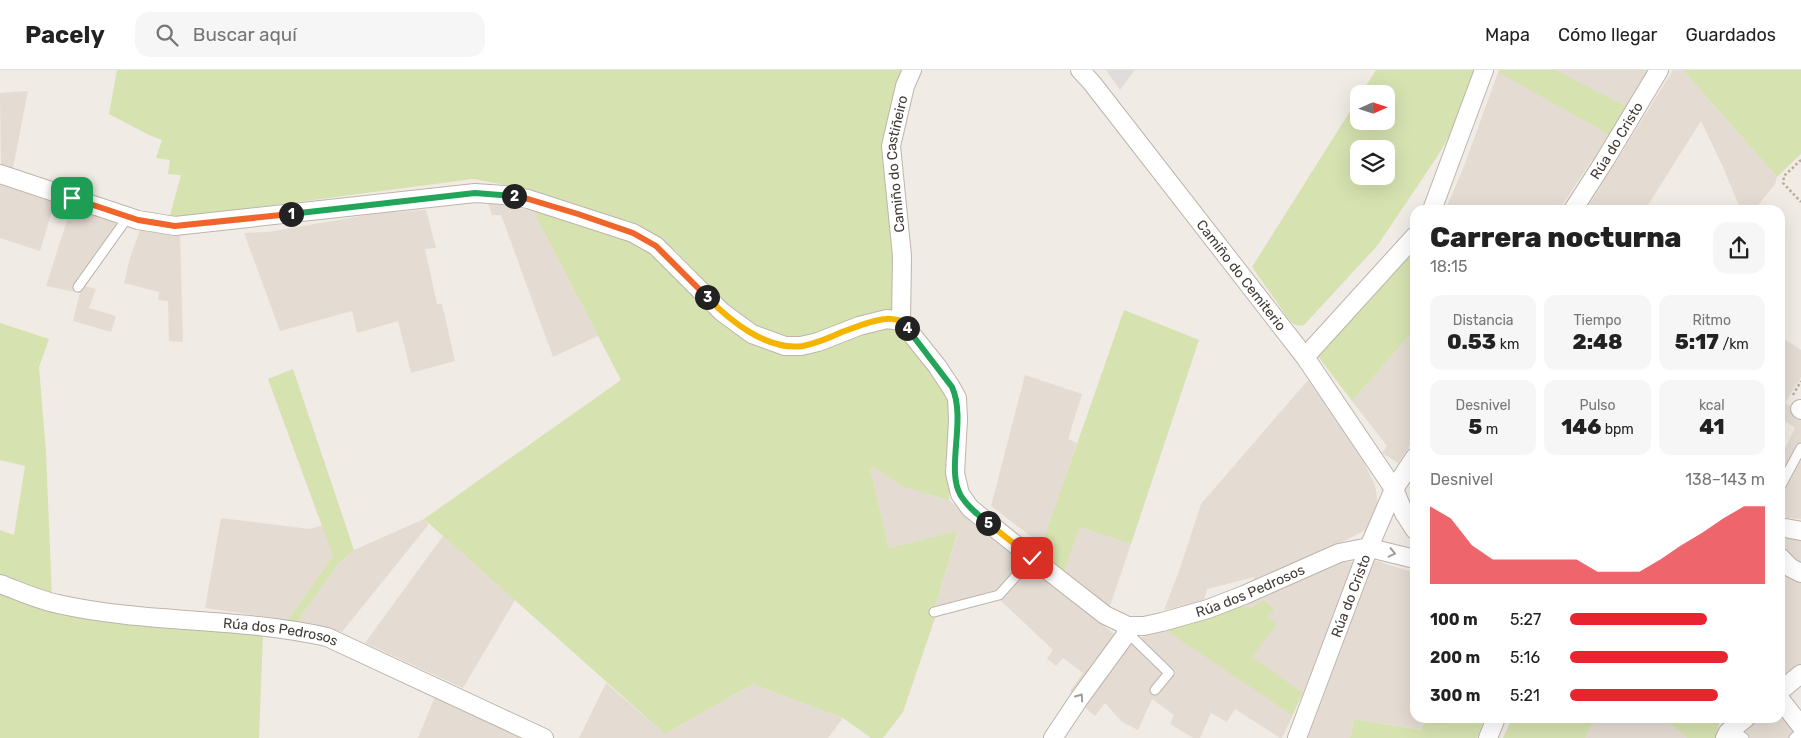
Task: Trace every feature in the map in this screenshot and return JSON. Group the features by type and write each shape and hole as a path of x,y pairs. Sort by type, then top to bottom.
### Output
{"street":[{"name":"Camiño do Castiñeiro","path":"902,321 902,256 891,146 905,86 912,70"},
{"name":"Camiño do Cemiterio","path":"1080,70 1305,357 1394,489 1410,522"},
{"path":"1434,205 1484,70"},
{"name":"Rúa do Cristo","path":"1576,205 1659,70"},
{"path":"0,174 138,220 175,226 475,193 504,194 578,214 633,233 656,246 722,312 752,334 785,346 801,346 818,342 859,326 887,319 902,321 952,387 956,398 958,420 955,473 960,494 970,508 1105,615 1128,626 1125,636 1053,738"},
{"path":"1305,357 1410,242"},
{"name":"Rúa do Cristo","path":"1297,738 1369,547 1394,489 1410,465"},
{"path":"1785,528 1801,531"},
{"path":"1369,547 1410,558"},
{"name":"Rúa dos Pedrosos","path":"1128,626 1144,626 1208,609 1244,595 1323,558 1369,547"},
{"path":"1785,562 1791,568 1801,573"},
{"name":"Rúa dos Pedrosos","path":"0,584 56,604 108,613 142,618 268,627 302,631 327,637 544,738"},
{"path":"1785,687 1801,674"},
{"path":"1785,705 1801,726"},
{"path":"1488,738 1494,723"},
{"path":"1730,731 1740,723"}],"lane":[{"path":"78,287 128,216"},
{"path":"1785,478 1801,448"},
{"path":"934,612 998,595 1032,558"},
{"path":"1128,626 1131,636 1169,673 1155,690"},
{"path":"1794,738 1801,732"}],"path":[{"path":"1801,160 1784,176 1783,183 1801,202"},
{"path":"1798,405 1801,381"}],"shaded area":[{"path":"1106,70 1135,70 1120,90"},
{"path":"1499,70 1649,70 1594,161 1592,160 1562,205 1447,205 1464,166"},
{"path":"1673,70 1683,70 1777,177 1775,184 1758,205 1739,205 1701,121 1648,205 1589,205"},
{"path":"28,91 13,168 1,165 0,93"},
{"path":"0,183 56,198 40,251 0,238"},
{"path":"488,202 533,211 598,336 553,357 501,215 492,215"},
{"path":"72,205 127,224 85,286 96,289 89,308 116,316 111,332 73,321 80,293 46,286"},
{"path":"426,210 436,248 425,249 437,304 442,304 455,361 411,373 398,321 357,333 352,311 280,331 244,233 268,232 379,213"},
{"path":"141,227 180,236 183,342 169,341 168,301 158,300 159,292 124,283 130,258"},
{"path":"1410,335 1410,445 1398,463 1382,453 1387,446 1352,401"},
{"path":"1785,339 1801,350 1801,377 1785,403"},
{"path":"1025,375 1082,394 1068,439 1077,443 1042,545 991,506"},
{"path":"1308,380 1360,454 1375,485 1378,504 1366,530 1251,587 1254,577 1207,589 1204,601 1164,610 1201,504"},
{"path":"1785,403 1801,413 1801,442 1785,472 1785,449 1795,428 1785,421"},
{"path":"1801,454 1801,519 1785,517 1785,484"},
{"path":"873,467 905,487 949,500 1025,561 996,590 935,607 958,532 889,548 870,468"},
{"path":"221,518 310,529 323,525 333,556 288,620 205,608"},
{"path":"424,519 429,524 342,632 297,622 338,564 354,550"},
{"path":"1080,527 1131,544 1109,609 1063,575"},
{"path":"1785,532 1801,537 1801,570 1785,558"},
{"path":"443,536 515,600 463,688 365,643"},
{"path":"1374,560 1410,571 1410,723 1424,723 1423,730 1354,719 1350,738 1308,738"},
{"path":"1328,562 1354,562 1303,693 1282,738 1235,709 1227,722 1211,713 1200,738 1193,738 1170,724 1174,715 1152,699 1138,730 1122,722 1105,703 1095,716 1080,704 1129,640 1164,632 1239,605"},
{"path":"1032,565 1119,638 1076,695 1070,691 1083,673 1063,658 1056,666 1047,659 1053,650 999,599"},
{"path":"1785,573 1801,580 1801,670 1785,683"},
{"path":"606,683 665,734 753,684 843,718 828,738 579,738"},
{"path":"436,694 526,738 418,738"},
{"path":"1785,713 1798,729 1789,738 1751,738 1741,728 1748,723 1785,723"},
{"path":"1593,723 1670,723 1687,738 1585,738"}],"green space":[{"path":"117,70 902,70 901,78 895,88 885,150 899,270 896,310 811,336 793,339 761,328 742,317 712,290 676,251 638,224 511,186 473,179 169,219 181,175 168,174 170,160 156,158 162,140 109,114"},
{"path":"1376,70 1474,70 1451,133 1437,157 1377,246 1304,325 1300,326 1290,321 1252,267 1350,111 1350,130 1395,130 1395,85 1367,85"},
{"path":"1499,70 1555,70 1627,107 1610,135 1498,72"},
{"path":"1683,70 1801,70 1801,154 1777,177"},
{"path":"533,211 604,229 630,238 657,258 750,342 787,355 816,352 868,330 897,327 948,392 953,411 949,500 904,487 873,467 870,468 889,548 958,531 935,607 935,618 903,712 883,738 871,738 843,718 753,684 665,734 424,519 621,380"},
{"path":"1410,256 1410,335 1352,401 1317,355"},
{"path":"1124,310 1199,340 1131,544 1080,527 1063,575 1038,555"},
{"path":"0,323 49,339 39,367 46,453 52,597 0,577 0,530 14,535 25,466 0,460"},
{"path":"293,369 354,550 338,564 297,622 288,620 333,556 268,379"},
{"path":"0,590 263,634 259,738 0,738"},
{"path":"1264,600 1274,610 1268,617 1277,624 1252,657 1303,693 1292,715 1167,631 1239,605 1249,609"},
{"path":"1354,719 1422,730 1424,723 1483,723 1477,738 1350,738"},
{"path":"1510,723 1593,723 1585,738 1503,738"},
{"path":"1670,723 1719,723 1716,738 1687,738"}],"route":[{"path":"72,198 138,220 175,226 475,193 504,194 578,214 633,233 656,246 722,312 752,334 785,346 801,346 818,342 859,326 887,319 902,321 952,387 956,398 958,420 955,473 960,494 970,508 1032,558"}]}
